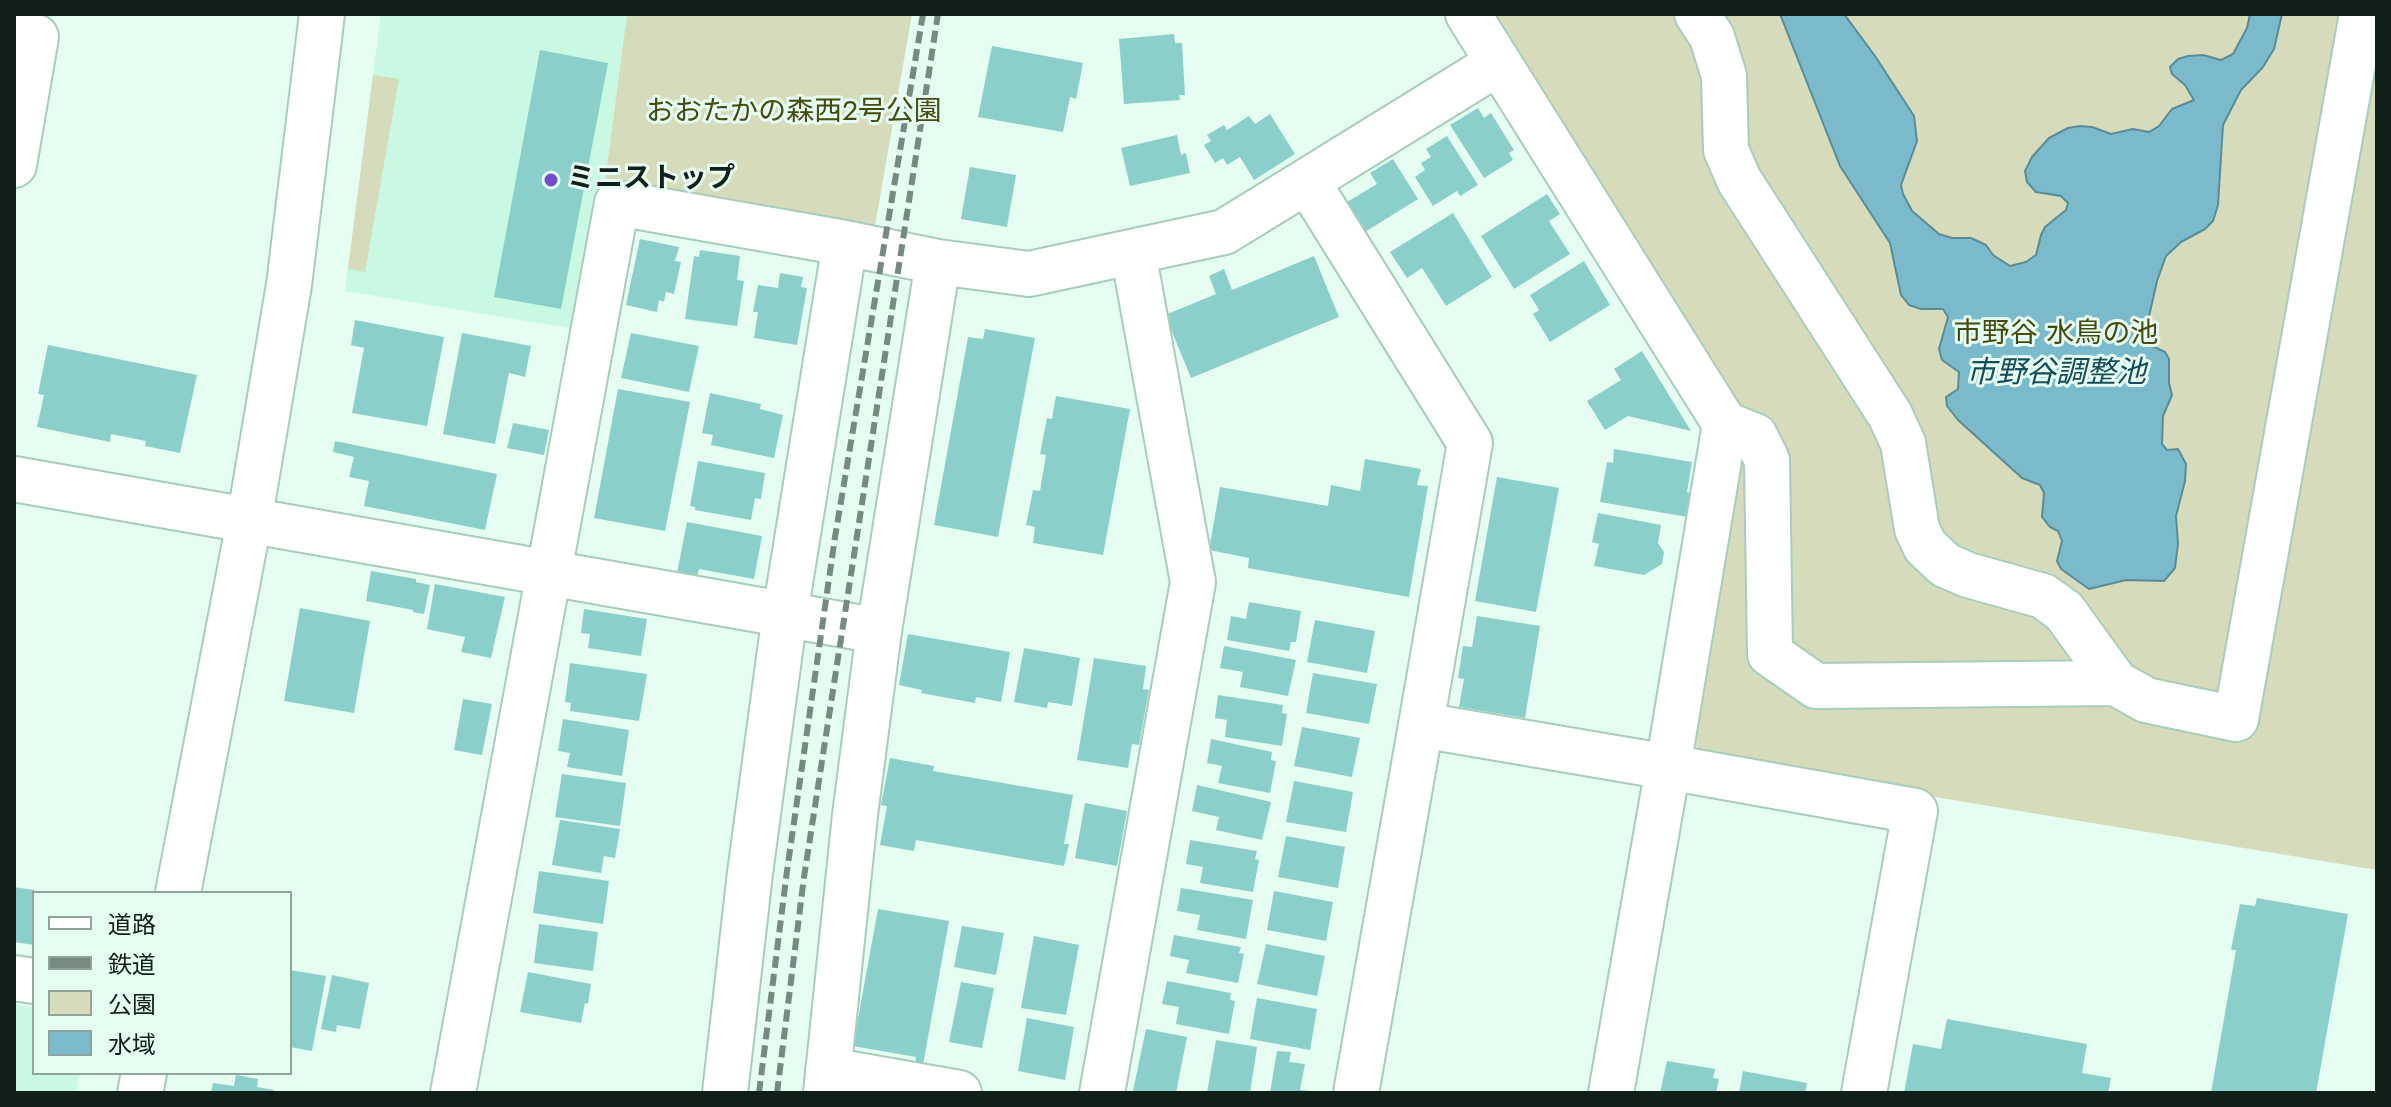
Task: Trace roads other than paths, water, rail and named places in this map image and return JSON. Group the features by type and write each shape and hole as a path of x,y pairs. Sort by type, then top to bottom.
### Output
{"street":[{"path":"178,891 249,522 289,285 322,14"},
{"path":"1468,14 1725,424 1755,436 1767,460 1770,654 1816,686 2116,683"},
{"path":"1697,14 1712,37 1724,76 1726,150 1739,180 1890,415 1903,443 1917,529 1925,546 1945,565 1968,575 2043,596 2064,611 2116,683 2146,700 2236,719 2362,14"},
{"path":"14,33 36,37 14,165"},
{"path":"453,1093 617,203 938,262 1029,274 1224,232 1498,63"},
{"path":"1307,181 1470,443 1356,1093"},
{"path":"725,1093 750,873 785,614 845,243"},
{"path":"1102,1093 1193,582 1133,252"},
{"path":"938,262 879,631 855,815 827,1081 959,1093"},
{"path":"1611,1093 1725,424"},
{"path":"14,479 879,631"},
{"path":"1421,725 1915,811 1864,1093"}],"water":[{"name":"市野谷調整池","path":"1780,14 1844,14 1914,116 1917,141 1901,185 1912,211 1939,234 1971,238 1986,245 1993,255 2010,266 2026,262 2036,255 2045,227 2066,210 2068,203 2061,196 2036,192 2027,182 2025,171 2032,157 2049,138 2068,128 2080,126 2111,134 2133,129 2149,132 2159,126 2172,109 2194,100 2185,85 2172,74 2170,67 2178,59 2203,55 2221,60 2233,54 2247,28 2250,14 2282,14 2274,49 2263,67 2241,90 2223,125 2218,205 2213,221 2166,256 2145,334 2146,343 2165,352 2169,359 2172,395 2163,416 2162,444 2167,450 2178,449 2186,464 2176,516 2178,544 2175,568 2164,581 2126,580 2089,589 2061,569 2057,561 2062,541 2058,531 2042,517 2044,493 2040,485 2022,478 1958,420 1947,406 1946,397 1958,389 1959,372 1942,360 1939,349 1948,317 1943,309 1921,309 1909,305 1901,295 1890,243 1840,166"}],"railway":[{"path":"759,1093 835,537 923,14"},
{"path":"777,1093 804,877 938,14"}],"place":[{"name":"ミニストップ","path":"551,180"}],"park label":[{"name":"おおたかの森西2号公園","path":"794,113"},
{"name":"市野谷 水鳥の池","path":"2056,335"}]}
